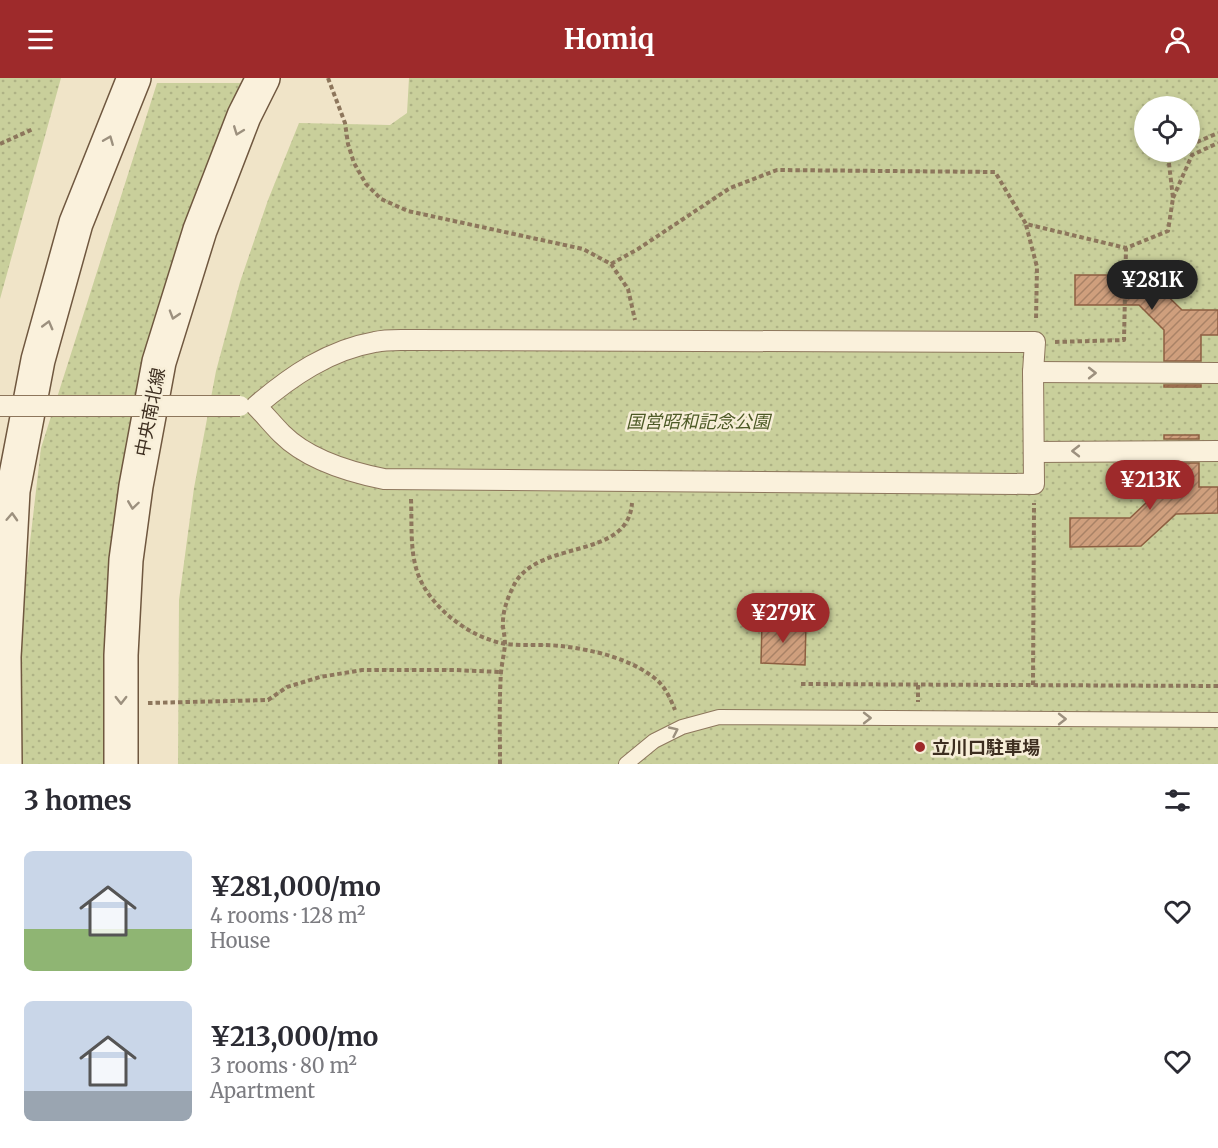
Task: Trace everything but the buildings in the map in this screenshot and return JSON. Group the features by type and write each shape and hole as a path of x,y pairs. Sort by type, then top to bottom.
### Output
{"main road":[{"path":"6,764 4,657 13,491 38,360 76,223 134,78"},
{"name":"中央南北線","path":"121,764 126,560 136,486 159,362 200,230 244,116 263,78"}],"street":[{"path":"0,406 248,406 318,362 351,348 376,341 1035,342 1034,484 384,479 353,472 318,459 283,436 248,406"},
{"path":"1033,372 1218,373"},
{"path":"1034,452 1218,451"}],"lane":[{"path":"626,764 654,741 682,727 719,717 1218,720"}],"path":[{"path":"328,78 345,123 354,164 366,184 381,199 408,211 583,249 611,264 628,289 635,316 637,340"},
{"path":"0,144 33,129"},
{"path":"1200,141 1218,133"},
{"path":"1026,224 1126,248 1168,231 1173,198 1192,155 1218,143"},
{"path":"1169,162 1173,198"},
{"path":"611,264 638,249 730,188 777,170 995,172 1026,224 1037,267 1035,342 1124,340 1126,248"},
{"path":"410,480 412,544 416,569 431,598 448,616 469,630 505,644 560,646 597,651 630,663 659,682 671,699 682,727"},
{"path":"500,764 501,672 505,644 503,624 506,602 517,581 531,566 552,556 606,540 623,527 631,512 634,481"},
{"path":"1033,685 1034,484"},
{"path":"121,703 268,700 287,687 320,677 362,670 501,672"},
{"path":"801,684 1218,686"}],"green space":[{"path":"0,78 61,78 0,299"},
{"name":"国営昭和記念公園","path":"409,78 1218,78 1218,764 178,764 179,600 194,488 216,371 240,282 268,200 299,123 390,125 407,113"},
{"path":"157,83 242,83 149,340 124,455 107,622 107,764 22,764 21,619 41,448"}],"place":[{"name":"立川口駐車場","path":"920,747"}]}
